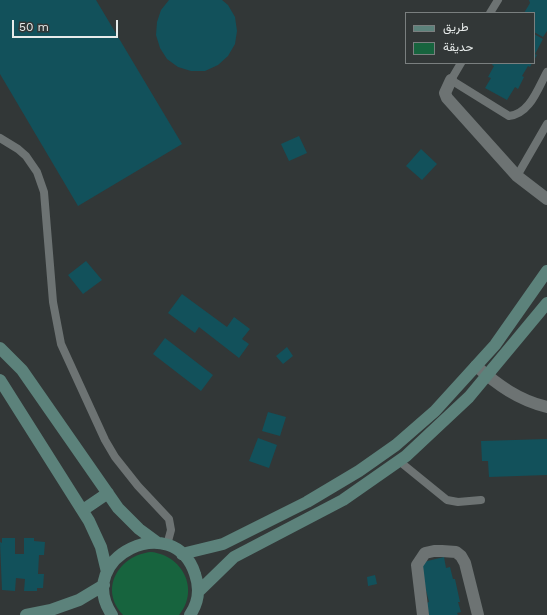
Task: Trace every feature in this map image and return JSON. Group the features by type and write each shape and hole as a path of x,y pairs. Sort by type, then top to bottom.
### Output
{"street":[{"path":"451,80 445,93 446,98 517,176 547,199"},
{"path":"182,554 223,544 307,502 359,471 396,445 435,411 495,345 547,271"},
{"path":"198,592 234,557 343,500 402,458 446,420 488,376 547,303"},
{"path":"0,348 22,370 108,494 128,518 162,544 182,554 194,572 198,592 192,614"},
{"path":"476,366 505,390 522,399 547,407"},
{"path":"0,380 83,510 96,534 107,572"},
{"path":"435,411 441,414 446,420"},
{"path":"396,445 402,458"},
{"path":"83,510 108,494"},
{"path":"112,615 104,598 104,585 107,572 115,559 127,549 142,543 162,544"},
{"path":"424,615 417,565 425,553 434,551 456,552 463,559 478,615"},
{"path":"26,615 51,610 79,600 104,585"}],"lane":[{"path":"491,12 498,0"},
{"path":"460,64 451,80 509,116 518,115 525,110 547,72"},
{"path":"517,176 547,124"},
{"path":"0,138 18,149 26,156 36,172 44,192 52,302 61,344 105,440 126,472 169,519 171,530 162,544"},
{"path":"402,458 446,500 458,502 481,500"}],"green space":[{"path":"151,552 171,559 179,566 188,584 188,595 185,605 179,615 123,615 116,605 112,595 112,584 116,575 121,566 130,559"}],"building":[{"path":"0,0 96,0 182,144 78,206 0,74"},
{"path":"169,0 222,0 228,5 235,17 237,31 235,44 228,56 218,65 205,71 191,71 178,67 167,59 160,48 156,35 157,22 161,10"},
{"path":"529,0 547,0 547,31 543,37 535,33 535,12 525,12 530,3"},
{"path":"535,35 543,39 535,54"},
{"path":"532,64 530,67 528,66 522,76 524,77 518,89 515,87 507,100 485,88 491,78 488,77 494,66 492,65"},
{"path":"299,136 307,153 289,161 281,144"},
{"path":"421,149 437,164 422,180 406,166"},
{"path":"86,261 102,280 83,294 68,275"},
{"path":"182,294 227,327 234,317 250,329 242,339 249,344 239,358 199,327 195,333 168,313"},
{"path":"165,338 213,375 201,391 153,354"},
{"path":"287,347 293,356 283,364 276,356"},
{"path":"268,412 286,417 280,436 262,431"},
{"path":"258,438 277,445 269,468 249,461"},
{"path":"547,439 547,475 489,477 488,461 482,461 481,441"},
{"path":"2,538 15,538 15,554 24,554 24,538 34,538 34,541 45,542 44,555 39,555 38,574 44,574 43,588 37,588 37,591 24,591 25,579 16,578 15,591 2,590 0,542 2,543"},
{"path":"444,557 446,568 450,567 453,579 455,579 461,612 457,613 458,615 429,615 426,603 429,602 419,563"},
{"path":"375,575 377,584 368,586 367,577"}]}
